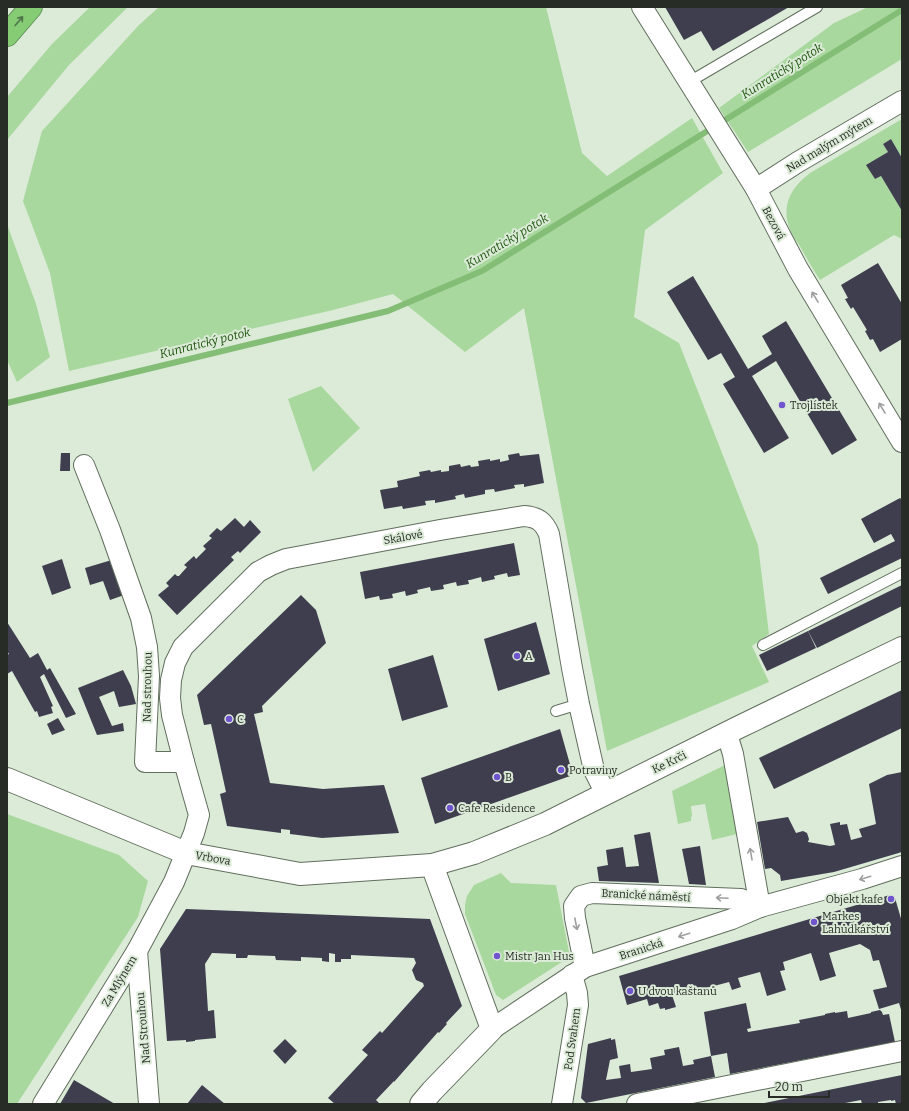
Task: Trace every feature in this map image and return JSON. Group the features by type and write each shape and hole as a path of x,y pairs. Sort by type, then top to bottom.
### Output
{"highway":[{"path":"7,35 31,7"}],"main road":[{"name":"Ke Krči","path":"432,865 474,853 545,824 737,728 902,648"},
{"name":"Vrbova","path":"7,779 186,853 300,874 432,865"},
{"path":"432,865 492,1029"},
{"name":"Branická","path":"421,1104 492,1029"}],"street":[{"name":"Bezová","path":"642,7 756,189 798,269 902,442"},
{"name":"Nad malým mýtem","path":"756,189 798,162 902,101"},
{"name":"Nad strouhou","path":"84,465 110,530 141,618 147,647 149,676 145,762 184,762"},
{"name":"Skálové","path":"184,762 170,698 171,680 175,663 183,647 258,572 286,559 524,516 532,516 546,526 549,534 579,704 594,770 606,794"},
{"path":"727,734 733,754 760,907"},
{"path":"184,762 199,815 186,853"},
{"name":"Za Mlýnem","path":"43,1104 137,951 167,896 186,853"},
{"name":"Branická","path":"492,1029 578,971 732,919 760,907 862,879 902,866"},
{"name":"Branické náměstí","path":"578,971 574,906 581,896 592,893 741,899 760,907"},
{"name":"Nad Strouhou","path":"137,951 149,1104"},
{"name":"Pod Svahem","path":"562,1104 578,1005 578,971"},
{"path":"637,1104 902,1051"}],"lane":[{"path":"689,82 817,7"},
{"path":"763,645 902,573"},
{"path":"556,711 579,704"}],"green space":[{"path":"90,7 128,7 69,65 7,140 7,97 52,44"},
{"path":"159,7 546,7 582,153 607,176 692,118 723,173 645,230 634,317 679,343 758,545 769,634 752,646 769,682 607,751 524,308 465,352 393,294 333,310 69,371 50,273 23,201 42,131 139,25"},
{"path":"868,7 902,7 902,59 748,152 719,108 834,23"},
{"path":"902,119 902,158 891,139 883,144 888,152 867,165 875,179 881,176 902,211 902,239 894,235 820,280 793,236 788,223 787,206 792,192 810,173"},
{"path":"7,224 36,304 50,357 17,382 7,360"},
{"path":"321,386 360,428 313,472 288,399"},
{"path":"725,765 737,834 712,840 705,804 691,806 691,821 678,824 672,791"},
{"path":"7,814 119,855 148,881 138,917 17,1104 7,1104"},
{"path":"501,873 511,883 556,885 569,952 568,958 503,1000 496,995 465,914 467,896 474,885"}],"building":[{"path":"665,7 789,7 713,51 701,31 684,40"},
{"path":"891,139 902,158 902,211 881,176 875,179 866,165 888,152 883,144"},
{"path":"878,263 902,304 902,339 880,352 873,339 870,340 865,331 867,330 853,307 851,309 845,299 848,298 841,285"},
{"path":"693,276 748,369 772,354 762,336 786,321 857,440 832,455 776,361 752,376 789,438 764,453 723,384 735,377 721,353 708,360 667,292"},
{"path":"61,453 70,453 70,471 60,471"},
{"path":"519,453 520,456 539,454 544,483 524,487 524,484 514,485 515,488 495,492 494,489 485,490 485,494 465,498 464,494 455,496 456,499 435,503 435,500 425,501 426,505 403,509 402,506 384,509 380,490 398,487 397,481 420,476 419,472 430,470 431,472 441,470 441,472 449,471 449,466 460,464 461,467 470,465 471,467 479,466 478,461 500,459 500,462 509,460 508,455"},
{"path":"900,498 902,500 902,558 828,594 820,578 895,541 891,534 874,543 861,519"},
{"path":"235,518 244,527 250,520 261,532 240,553 238,551 231,557 234,560 177,615 158,595 169,586 166,583 175,574 179,576 187,567 184,565 194,556 196,559 206,549 203,546 212,538 209,536 217,528 221,531"},
{"path":"514,543 520,575 508,577 507,573 494,576 495,579 482,582 481,577 468,580 469,584 457,586 456,582 443,585 444,589 431,591 430,587 417,590 418,593 406,596 405,591 392,594 393,598 380,600 379,596 365,599 360,572"},
{"path":"62,559 71,588 52,595 42,566"},
{"path":"115,559 127,594 110,600 103,581 90,585 85,568"},
{"path":"902,585 902,606 817,648 808,631"},
{"name":"C","path":"301,595 316,610 326,643 262,706 263,712 254,714 270,783 323,789 384,785 399,833 322,838 290,834 290,830 281,829 281,833 227,826 220,794 226,792 211,724 204,725 197,695"},
{"path":"7,622 30,658 38,653 47,670 50,668 76,714 66,718 44,674 40,677 53,706 51,707 53,713 39,717 37,711 35,712 12,671 7,674 7,655 9,654 7,651"},
{"name":"A","path":"536,622 550,674 498,691 484,639"},
{"path":"808,631 816,648 767,671 759,655"},
{"path":"433,655 448,707 402,721 388,669"},
{"path":"123,670 131,686 136,704 119,707 114,691 99,697 112,726 123,723 124,731 97,735 78,688"},
{"path":"902,690 902,728 774,789 759,758"},
{"path":"58,718 65,730 52,735 47,724"},
{"name":"B","path":"560,729 573,775 435,824 421,778"},
{"path":"902,772 902,852 834,872 781,881 780,875 771,868 765,869 757,822 788,817 796,833 803,831 807,833 809,839 808,842 830,846 835,845 830,824 840,822 840,825 847,824 851,840 862,837 859,829 876,824 869,784 887,775"},
{"path":"650,832 659,883 599,881 597,867 608,865 606,850 623,847 626,867 639,866 634,835"},
{"path":"700,846 706,885 689,884 682,849"},
{"path":"890,895 895,898 902,922 902,1013 899,1003 879,1009 873,990 887,987 879,960 873,961 870,950 860,944 829,953 836,976 820,981 811,953 783,962 785,970 780,971 786,990 767,996 760,972 738,978 741,987 732,990 729,982 695,991 694,989 672,995 676,1007 665,1010 665,1008 660,1009 658,1003 649,1006 647,999 627,1005 619,976"},
{"path":"186,909 430,919 462,1006 439,1033 438,1032 376,1100 380,1104 335,1104 328,1098 368,1055 362,1050 380,1031 382,1033 424,986 423,983 416,980 412,970 416,963 414,958 351,955 351,959 341,959 341,962 335,962 335,954 329,953 329,962 322,961 322,958 301,957 301,961 276,960 275,956 248,955 247,958 236,958 236,954 212,953 205,964 208,1011 214,1010 216,1038 186,1042 186,1040 167,1041 160,949"},
{"path":"746,1003 751,1028 747,1029 748,1032 800,1023 799,1020 835,1012 847,1011 848,1018 880,1010 883,1015 889,1014 895,1042 730,1074 727,1053 711,1056 704,1012"},
{"path":"611,1038 611,1040 615,1039 618,1058 610,1060 606,1080 621,1078 619,1066 630,1064 631,1072 652,1069 650,1058 665,1055 664,1050 679,1047 683,1066 694,1064 693,1060 711,1056 715,1077 586,1103 581,1098 588,1044"},
{"path":"285,1039 297,1051 285,1064 273,1051"},
{"path":"902,1075 902,1104 896,1104 895,1100 891,1100 878,1102 878,1104 862,1104 861,1100 840,1104 759,1104"},
{"path":"74,1080 115,1104 60,1104"},
{"path":"202,1085 225,1104 187,1104"}],"waterway":[{"name":"Kunratický potok","path":"7,403 388,311 482,271 902,10"}],"place":[{"name":"Trojlístek","path":"782,405"},
{"name":"A","path":"517,656"},
{"name":"C","path":"229,719"},
{"name":"Potraviny","path":"561,770"},
{"name":"B","path":"497,777"},
{"name":"Cafe Residence","path":"450,808"},
{"name":"Objekt kafe","path":"891,899"},
{"name":"Markes Lahůdkářství","path":"814,922"},
{"name":"Mistr Jan Hus","path":"497,956"},
{"name":"U dvou kaštanů","path":"630,991"}]}
